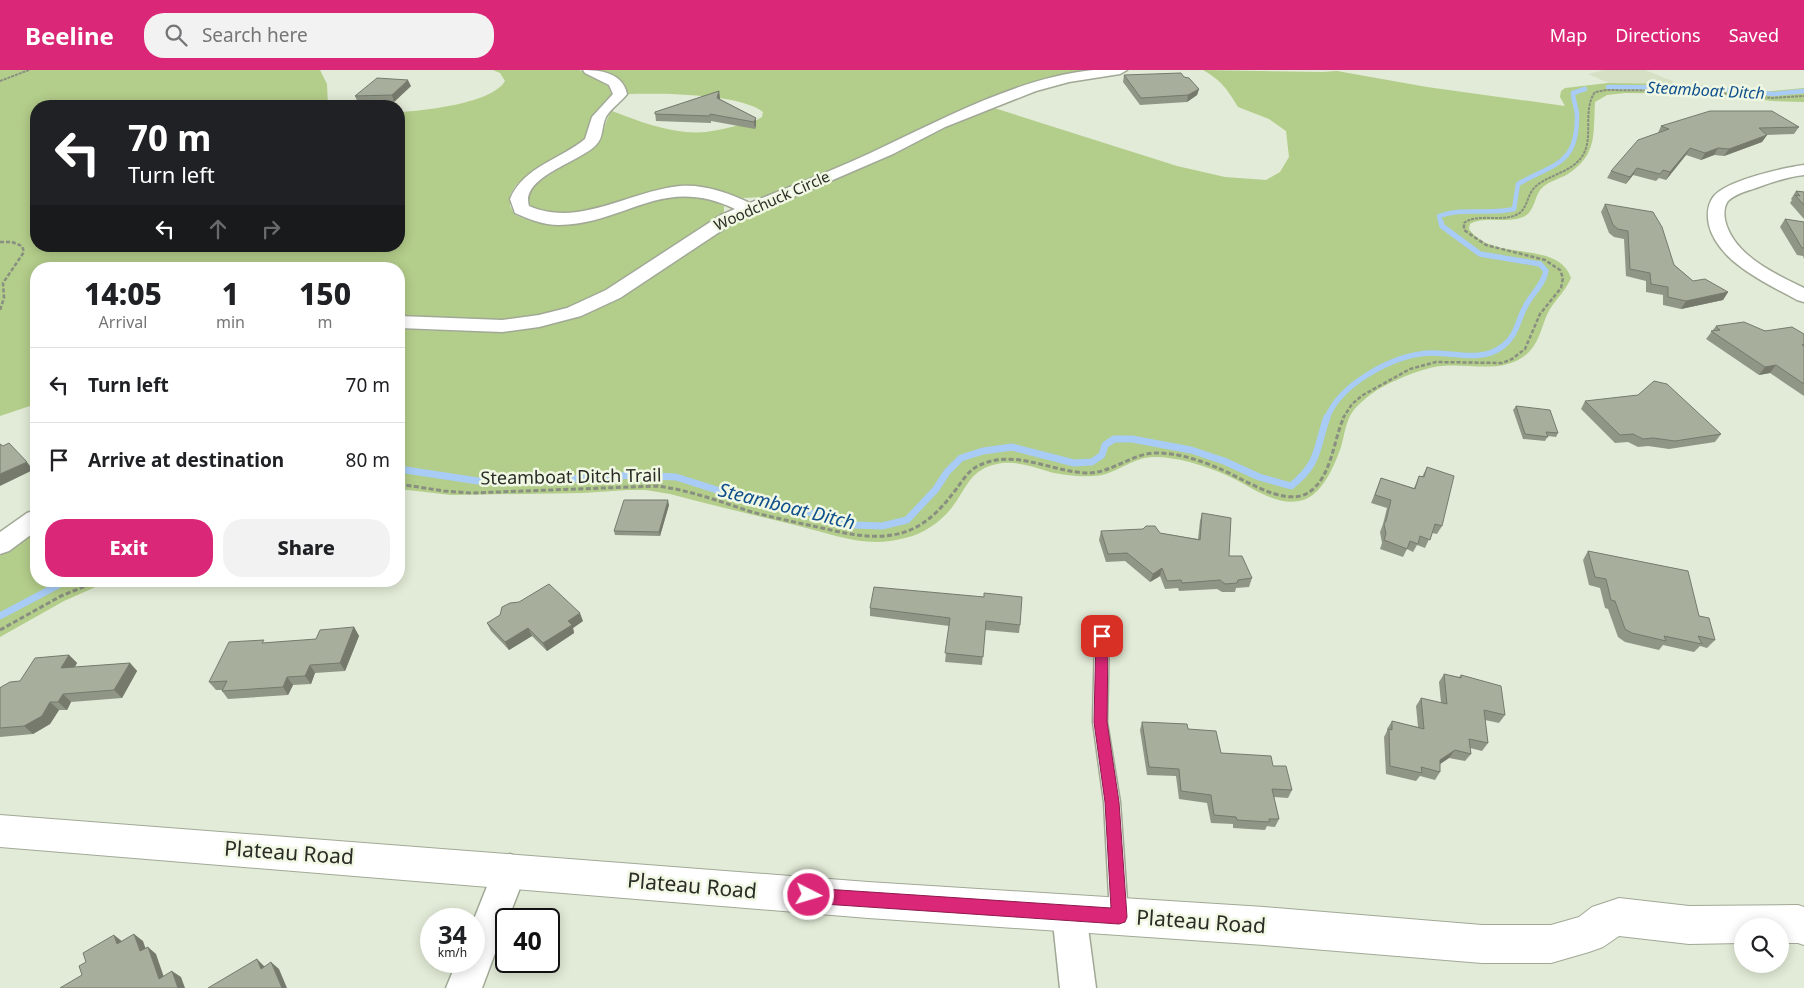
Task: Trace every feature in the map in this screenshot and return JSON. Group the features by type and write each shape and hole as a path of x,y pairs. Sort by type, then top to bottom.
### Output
{"street":[{"path":"590,70 614,82 620,90 620,94 599,118 593,140 579,151 535,177 522,188 518,199 521,209 537,217 569,219 653,195 681,191 710,193 748,209"},
{"name":"Woodchuck Circle","path":"405,322 502,326 538,321 574,312 613,294 714,226 748,209 887,151 940,124 1006,97 1056,81 1120,70"},
{"path":"1804,170 1781,174 1737,189 1721,200 1716,214 1720,232 1735,251 1762,272 1804,296"},
{"path":"0,545 30,523"},
{"name":"Plateau Road","path":"0,831 858,899 1264,926 1482,944 1550,944 1588,933 1606,920 1620,917 1689,925 1802,920"},
{"path":"464,988 510,870"},
{"path":"1069,913 1078,988"}],"lane":[{"path":"1102,636 1100,722 1112,802 1119,917"}],"path":[{"path":"0,81 29,70"},
{"name":"Steamboat Ditch Trail","path":"405,485 469,493 666,487 764,515 865,535 892,535 918,528 936,516 963,479 975,467 993,460 1015,459 1066,471 1087,473 1105,472 1126,459 1155,453 1201,462 1279,494 1293,497 1307,494 1317,485 1322,476 1332,455 1345,414 1350,406 1375,387 1396,376 1436,362 1484,364 1510,359 1521,353 1530,341 1540,314 1558,291 1563,281 1563,274 1553,262 1544,258 1514,253 1484,244 1470,237 1464,230 1464,222 1472,219 1507,218 1518,215 1523,212 1533,189 1560,175 1576,162 1586,148 1590,104 1592,95 1595,92 1607,90 1636,92 1696,91 1772,98 1804,96"},
{"path":"0,242 12,242 22,246 24,252 3,282 5,291 0,310"},
{"path":"0,630 61,596 83,587"}],"shaded area":[{"path":"1604,70 1645,70 1673,81 1672,84 1609,83 1588,74"}],"green space":[{"path":"0,70 320,70 327,84 328,100 30,100 30,252 405,252 405,112 440,108 487,95 498,89 505,81 500,73 493,70 579,70 604,81 613,93 594,115 586,137 578,146 516,185 510,195 510,206 515,215 531,221 551,223 653,199 690,196 719,201 724,206 724,212 710,222 606,289 575,304 522,318 469,320 405,316 405,262 30,262 30,406 0,416"},
{"path":"600,70 1095,70 1016,88 933,122 884,147 765,197 743,198 703,188 669,188 580,213 556,214 541,212 529,205 529,196 532,189 536,184 594,146 601,137 612,111 658,127 682,132 706,132 724,129 755,121 762,117 763,112 736,101 678,94 627,94 625,84"},
{"path":"1203,70 1337,71 1427,87 1565,106 1560,97 1561,91 1565,88 1608,83 1687,84 1762,92 1804,88 1804,102 1772,101 1714,94 1625,93 1607,95 1595,102 1592,143 1585,159 1578,166 1568,174 1544,186 1527,215 1510,220 1483,220 1470,224 1469,229 1479,239 1493,246 1539,254 1553,259 1564,266 1571,278 1550,309 1533,347 1520,359 1510,363 1499,366 1453,365 1435,367 1408,375 1377,390 1352,412 1341,447 1332,469 1323,484 1306,499 1296,502 1275,499 1217,471 1172,458 1146,458 1109,473 1088,476 1055,473 1017,463 1000,463 983,469 973,476 949,512 932,526 912,536 876,542 849,539 670,494 646,490 451,495 405,490 405,329 516,330 571,319 599,308 626,294 705,239 733,223 789,197 886,157 991,107 1177,166 1225,177 1266,180 1280,172 1289,157 1286,131 1269,119 1238,107 1224,86"},
{"path":"30,534 30,587 96,587 64,601 0,637 0,556"}],"building":[{"path":"1181,73 1184,77 1189,78 1199,89 1188,95 1141,98 1124,75"},
{"path":"377,78 408,80 392,95 355,96"},
{"path":"719,91 717,98 756,118 754,122 710,114 710,116 655,114 655,112"},
{"path":"1710,111 1772,111 1799,127 1759,128 1767,135 1729,149 1718,148 1705,153 1690,148 1670,172 1663,170 1660,174 1637,168 1630,177 1611,171 1638,140 1669,129 1661,126"},
{"path":"1796,191 1804,192 1804,205 1795,195 1800,196"},
{"path":"1605,204 1653,212 1662,227 1674,265 1693,281 1705,279 1728,292 1686,301 1668,297 1668,287 1651,284 1650,273 1630,269 1628,231 1618,229 1613,225"},
{"path":"1785,219 1804,222 1804,248 1802,248"},
{"path":"1744,322 1765,331 1792,327 1804,334 1804,344 1802,345 1804,346 1804,384 1776,365 1765,367 1711,331 1720,330 1716,326"},
{"path":"1654,381 1667,384 1721,434 1675,441 1653,438 1643,439 1633,434 1620,435 1585,401 1638,395"},
{"path":"1516,406 1550,410 1558,433 1546,432 1548,437 1525,434"},
{"path":"9,443 27,462 0,474 0,444 3,446"},
{"path":"1427,467 1454,476 1442,526 1435,524 1430,540 1420,536 1418,544 1410,541 1407,549 1384,540 1386,534 1384,524 1391,500 1375,495 1381,478 1415,489 1419,476 1424,477"},
{"path":"624,500 668,500 659,532 614,531"},
{"path":"1202,513 1231,518 1229,556 1242,556 1252,578 1238,580 1237,583 1225,584 1220,580 1182,583 1181,580 1167,581 1162,568 1153,574 1127,553 1108,554 1101,531 1143,529 1146,526 1155,526 1160,533 1200,540"},
{"path":"1588,551 1688,571 1699,616 1709,618 1715,640 1698,636 1702,644 1664,636 1666,641 1632,633 1625,629 1615,601 1611,600 1606,579 1595,577"},
{"path":"549,584 580,613 568,621 572,625 543,643 528,628 505,642 487,623 500,615 502,607 510,603 519,602"},
{"path":"874,587 984,597 984,593 1022,597 1020,625 986,621 983,657 945,653 950,618 870,608"},
{"path":"354,627 340,663 310,665 305,676 287,677 283,687 222,691 227,681 209,682 229,642 264,640 262,643 316,639 320,630"},
{"path":"69,655 61,668 130,663 114,690 63,694 58,702 50,702 42,716 24,726 0,728 0,688 10,682 20,681 35,658"},
{"path":"1444,674 1461,678 1461,675 1501,686 1505,715 1484,710 1488,743 1469,739 1471,754 1455,750 1440,760 1440,772 1421,767 1422,773 1390,766 1389,729 1392,730 1392,721 1424,729 1421,698 1447,704"},
{"path":"1142,722 1187,724 1188,729 1216,731 1221,753 1271,756 1273,766 1286,766 1292,790 1272,789 1279,819 1269,819 1269,822 1237,820 1236,817 1214,815 1211,795 1181,791 1179,769 1149,767"},
{"path":"134,934 140,951 148,947 159,979 172,971 178,988 60,988 82,975 79,966 86,962 83,953 114,935 117,944"},
{"path":"257,959 261,969 271,962 282,988 208,988"}],"waterway":[{"name":"Steamboat Ditch","path":"1608,87 1704,88 1774,94 1804,91"},
{"name":"Steamboat Ditch","path":"1441,223 1439,216 1448,213 1514,209 1518,184 1561,161 1568,154 1573,145 1576,132 1577,113 1573,93 1585,89"},
{"name":"Steamboat Ditch","path":"1327,418 1343,394 1355,383 1384,365 1400,359 1429,353 1467,356 1486,354 1503,346 1514,333 1525,307 1542,281 1546,271 1540,264 1480,254 1442,226 1441,222"},
{"name":"Steamboat Ditch","path":"405,470 478,481 540,481 634,475 676,477 761,504 793,508 854,525 882,526 907,520 936,489 947,472 961,458 983,451 1012,447 1074,463 1092,462 1102,455 1105,445 1114,439 1132,439 1191,450 1224,461 1259,477 1291,486 1300,478 1312,462 1327,417"},
{"name":"Steamboat Ditch","path":"0,616 55,587"}],"route":[{"path":"809,895 1119,917 1112,802 1100,722 1102,636"}]}
